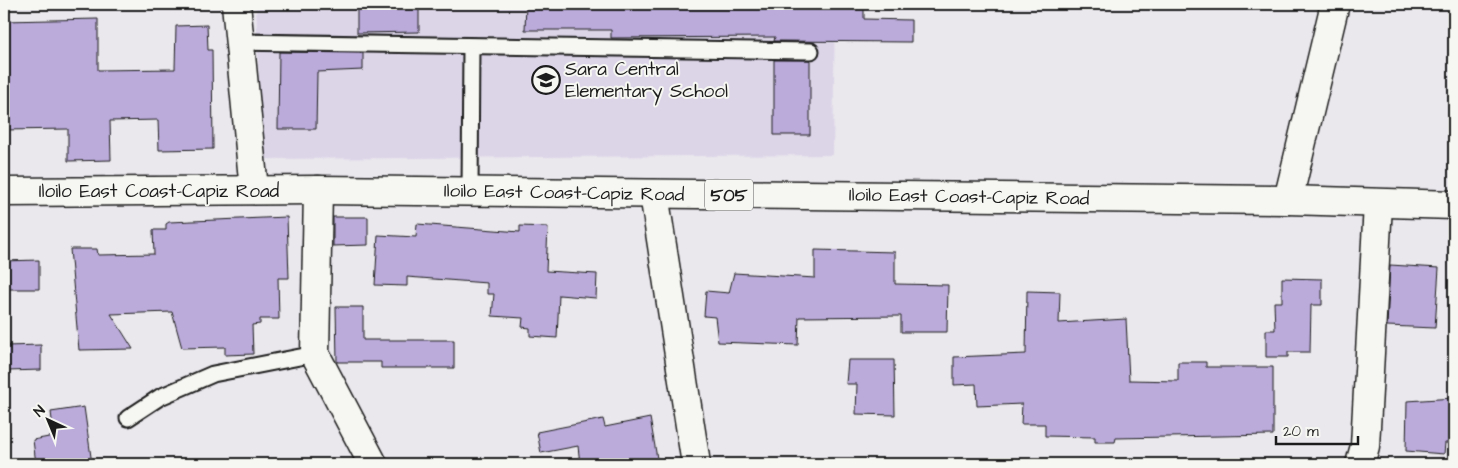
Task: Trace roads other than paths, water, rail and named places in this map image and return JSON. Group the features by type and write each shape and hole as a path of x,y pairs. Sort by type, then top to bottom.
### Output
{"main road":[{"path":"236,4 254,190"},
{"path":"1288,200 1336,4"},
{"path":"318,190 315,354 373,464"},
{"name":"Iloilo East Coast-Capiz Road","path":"4,192 318,190 1288,200 1454,205"},
{"path":"654,194 696,464"},
{"path":"1360,464 1365,446 1378,204"}],"lane":[{"path":"240,42 811,51"},
{"path":"470,192 472,46"},
{"path":"128,418 160,397 213,374 315,354"}],"place":[{"name":"Sara Central Elementary School","path":"546,80"}]}
